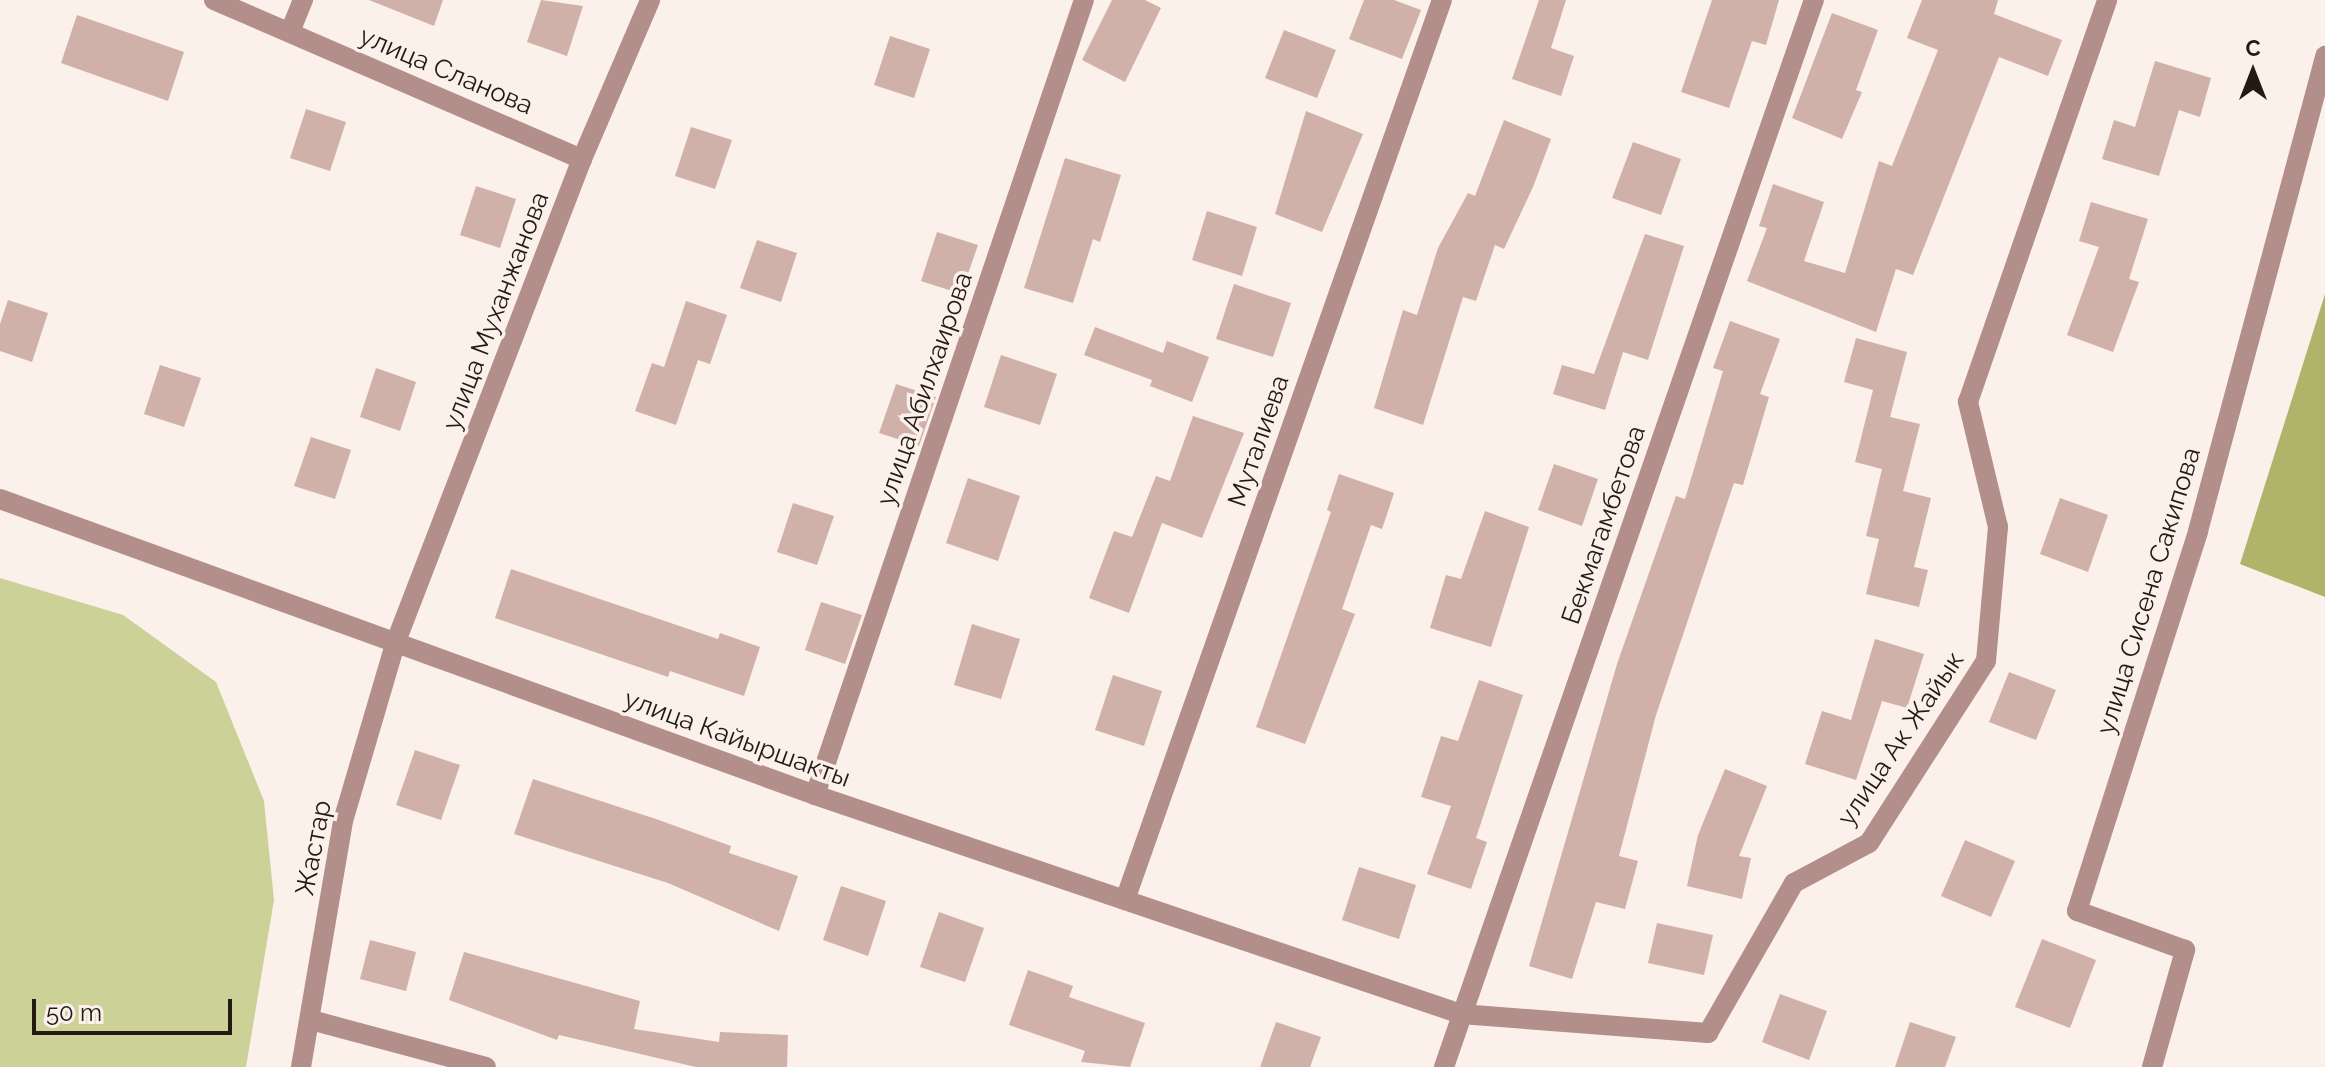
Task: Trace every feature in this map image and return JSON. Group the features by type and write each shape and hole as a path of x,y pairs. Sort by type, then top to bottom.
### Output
{"street":[{"name":"улица Сланова","path":"214,0 582,159"},
{"path":"290,32 303,0"},
{"name":"улица Муханжанова","path":"395,644 582,159 650,0"},
{"name":"улица Абилхаирова","path":"815,795 1084,0"},
{"name":"Муталиева","path":"1125,900 1442,0"},
{"name":"Бекмагамбетова","path":"1444,1067 1814,0"},
{"name":"улица Ак Жайык","path":"1461,1014 1708,1033 1794,883 1869,843 1986,661 1998,527 1968,402 2107,0"},
{"name":"улица Сисена Сакипова","path":"2152,1067 2185,950 2077,911 2198,531 2325,56"},
{"name":"улица Кайыршакты","path":"0,499 815,795 1461,1014"},
{"name":"Жастар","path":"301,1067 343,821 395,644"},
{"path":"311,1020 486,1067"}],"green space":[{"path":"2325,294 2325,597 2240,564"},
{"path":"0,578 123,615 216,682 264,801 274,900 246,1067 0,1067"}],"building":[{"path":"369,0 443,0 434,26"},
{"path":"541,0 583,6 567,56 527,42"},
{"path":"1112,0 1145,0 1161,8 1125,82 1082,60"},
{"path":"1364,0 1394,0 1421,10 1402,59 1349,39"},
{"path":"1539,0 1566,0 1551,48 1574,56 1561,96 1512,79"},
{"path":"1712,0 1779,0 1766,45 1752,41 1729,108 1681,92"},
{"path":"1922,0 1998,0 1994,14 2062,40 2048,76 1999,57 1913,275 1896,269 1876,332 1747,281 1767,228 1759,226 1773,184 1824,202 1804,261 1845,273 1879,161 1892,166 1938,50 1907,38"},
{"path":"1832,13 1878,30 1856,90 1862,92 1842,139 1792,118"},
{"path":"77,15 184,52 168,101 61,63"},
{"path":"1284,30 1336,50 1317,98 1265,78"},
{"path":"890,36 930,49 914,98 874,85"},
{"path":"2155,61 2211,78 2200,117 2179,110 2159,176 2102,159 2114,120 2135,127"},
{"path":"306,109 346,122 330,171 290,158"},
{"path":"1306,111 1363,134 1322,232 1275,214"},
{"path":"1504,120 1551,139 1533,187 1504,249 1495,245 1476,301 1463,297 1423,425 1374,408 1403,310 1417,315 1438,248 1468,193 1475,196"},
{"path":"691,127 732,140 715,189 675,176"},
{"path":"1633,142 1681,159 1661,215 1612,198"},
{"path":"1065,158 1121,175 1100,242 1093,239 1073,303 1024,288"},
{"path":"476,186 516,199 500,248 460,235"},
{"path":"2091,202 2148,219 2129,279 2139,282 2113,352 2067,335 2099,247 2079,241"},
{"path":"1207,211 1257,227 1242,276 1192,260"},
{"path":"937,232 978,245 961,294 921,281"},
{"path":"1645,234 1684,246 1648,360 1623,352 1605,410 1553,394 1562,365 1594,374"},
{"path":"757,240 797,253 781,302 740,288"},
{"path":"1234,284 1291,303 1273,357 1216,339"},
{"path":"8,300 48,313 32,362 0,351 0,324"},
{"path":"686,301 727,315 710,364 698,360 676,425 635,411 652,363 664,367"},
{"path":"1730,321 1780,339 1760,394 1769,397 1743,485 1734,483 1656,715 1619,856 1638,861 1625,909 1596,902 1572,979 1529,966 1617,664 1676,496 1685,499 1723,371 1713,368"},
{"path":"1095,327 1163,353 1167,341 1209,357 1192,402 1150,386 1152,380 1084,355"},
{"path":"1856,338 1907,352 1890,417 1920,424 1903,491 1931,498 1914,567 1928,570 1919,607 1866,594 1879,539 1866,536 1882,469 1855,462 1873,390 1844,382"},
{"path":"1001,355 1057,374 1040,425 984,407"},
{"path":"160,365 201,378 184,427 144,414"},
{"path":"376,368 416,382 400,431 360,417"},
{"path":"896,384 936,397 919,446 879,433"},
{"path":"1193,416 1244,433 1202,538 1162,523 1129,613 1089,598 1114,531 1132,537 1156,476 1170,481"},
{"path":"311,437 351,450 335,499 294,486"},
{"path":"1554,464 1598,479 1582,526 1538,510"},
{"path":"1339,474 1394,493 1382,529 1371,525 1342,609 1355,614 1305,744 1256,727 1331,512 1327,510"},
{"path":"968,478 1020,496 998,561 946,543"},
{"path":"2060,498 2108,515 2088,572 2040,554"},
{"path":"793,503 834,516 817,565 777,552"},
{"path":"1485,511 1529,527 1491,647 1430,628 1446,575 1461,579"},
{"path":"511,569 718,639 720,633 760,647 744,696 670,671 668,677 495,618"},
{"path":"821,602 862,615 845,664 805,650"},
{"path":"972,624 1020,639 1001,699 954,685"},
{"path":"1875,639 1924,654 1907,708 1882,701 1856,780 1805,764 1822,711 1851,720"},
{"path":"2009,672 2056,690 2036,740 1989,722"},
{"path":"1113,675 1162,691 1144,746 1095,730"},
{"path":"1479,680 1523,695 1476,838 1487,842 1471,889 1427,874 1451,806 1421,797 1441,736 1458,741"},
{"path":"415,750 460,765 441,820 396,805"},
{"path":"1725,769 1767,786 1739,856 1751,858 1742,899 1687,886 1698,835"},
{"path":"533,779 731,846 729,853 798,876 779,931 668,883 514,834"},
{"path":"1965,840 2015,861 1991,917 1941,896"},
{"path":"1359,867 1416,885 1399,939 1342,920"},
{"path":"841,886 886,901 868,956 823,940"},
{"path":"939,912 984,928 965,982 920,967"},
{"path":"1657,923 1713,935 1704,975 1648,963"},
{"path":"2042,939 2096,960 2070,1028 2015,1007"},
{"path":"370,940 416,952 406,991 360,979"},
{"path":"464,952 640,1001 634,1029 719,1042 720,1032 788,1035 787,1067 696,1067 559,1035 557,1040 449,1000"},
{"path":"1028,970 1073,986 1069,997 1145,1023 1130,1067 1081,1062 1085,1051 1009,1025"},
{"path":"1780,994 1827,1011 1809,1060 1762,1042"},
{"path":"1276,1022 1321,1037 1310,1067 1260,1067"},
{"path":"1910,1022 1956,1037 1945,1067 1895,1067"}]}
